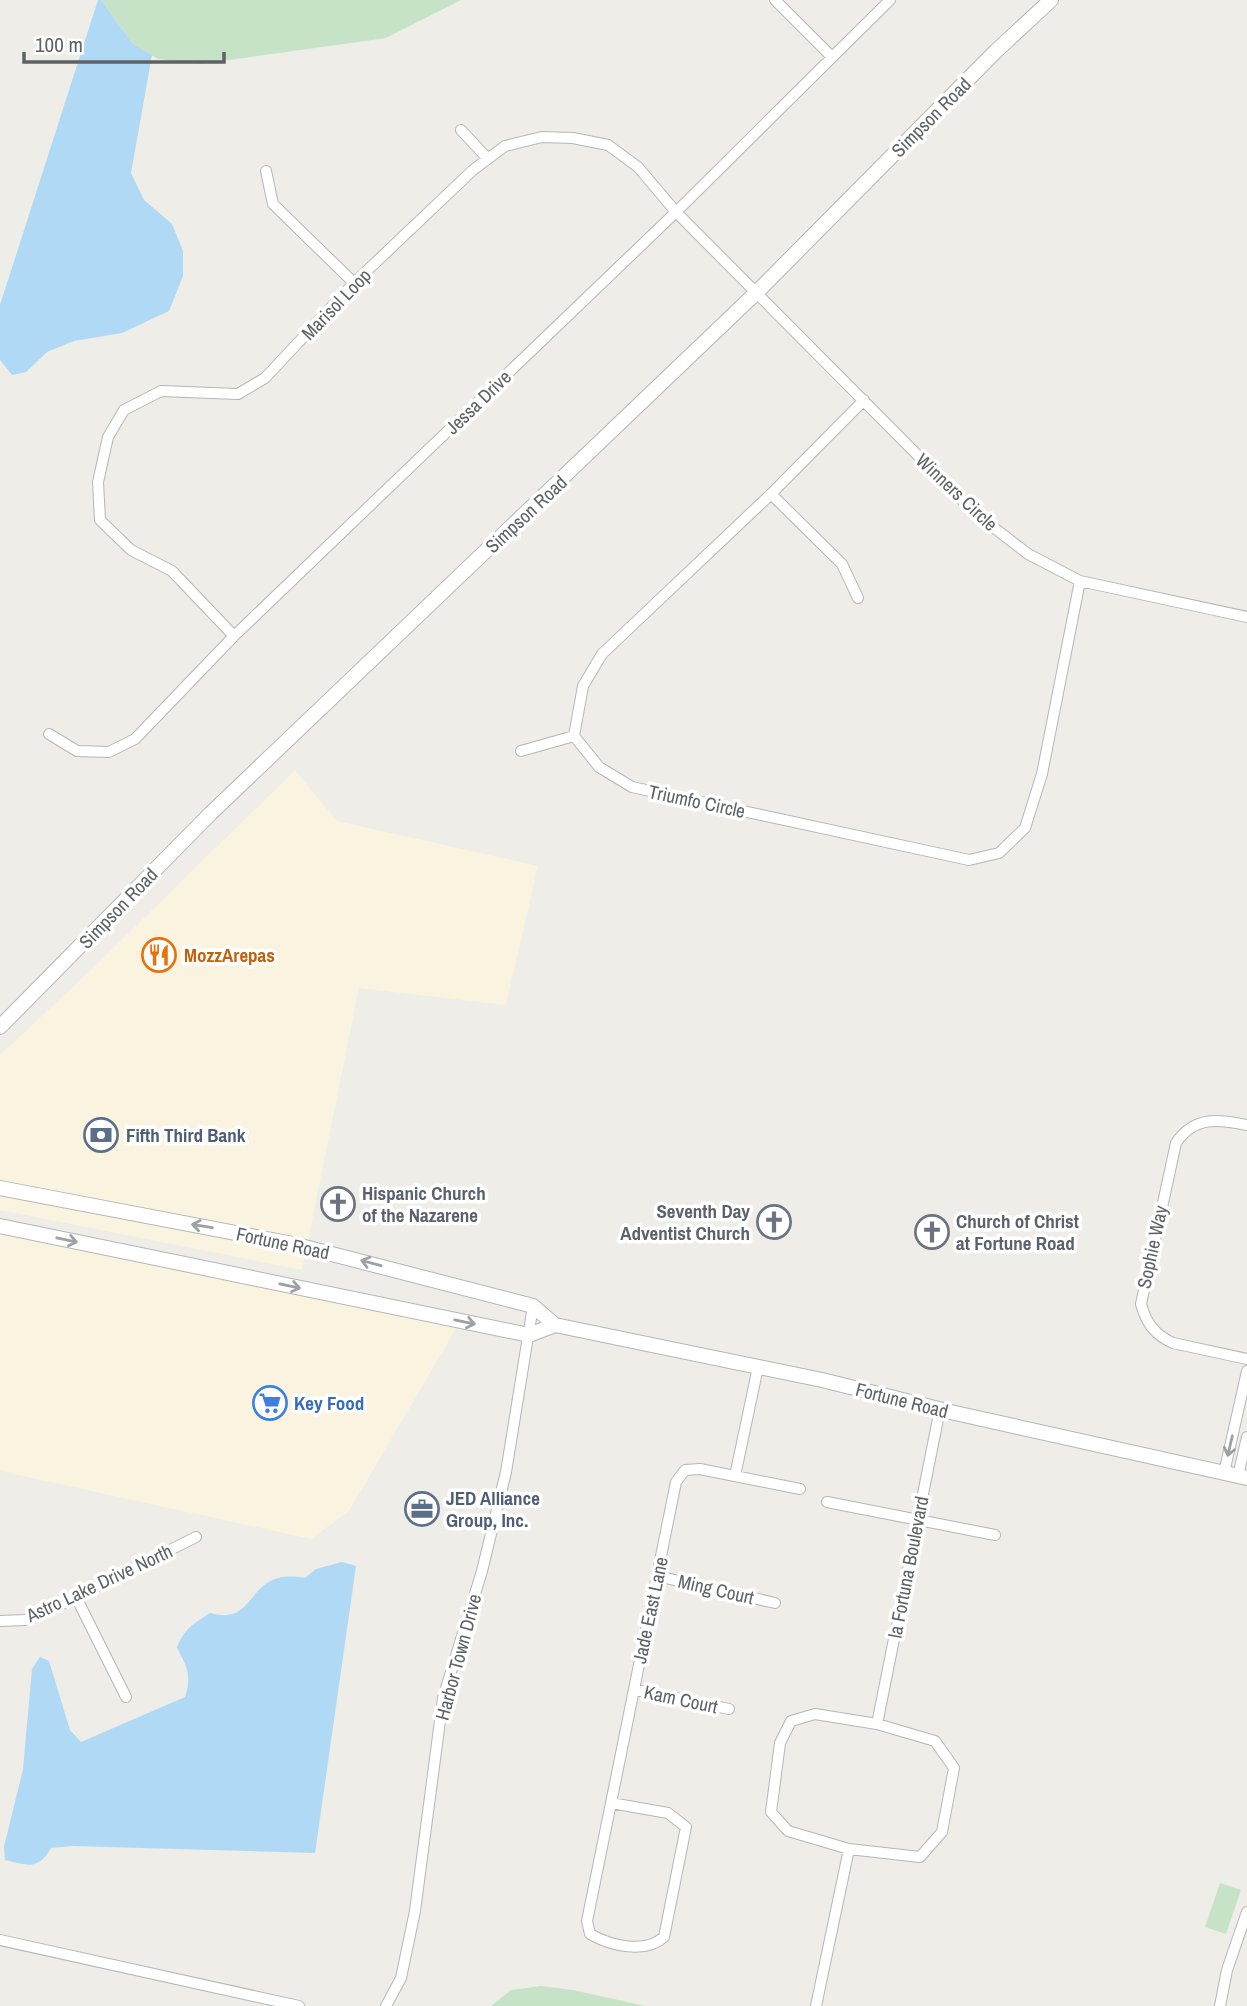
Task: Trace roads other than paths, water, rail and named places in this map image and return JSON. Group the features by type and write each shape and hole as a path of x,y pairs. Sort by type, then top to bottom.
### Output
{"street":[{"path":"775,0 832,57"},
{"name":"Jessa Drive","path":"49,734 77,751 109,752 135,739 234,636 676,212 890,0"},
{"name":"Simpson Road","path":"0,1027 211,814 757,292 995,52 1051,0"},
{"path":"461,130 488,159"},
{"name":"Marisol Loop","path":"234,636 172,570 131,550 100,520 98,482 108,438 124,410 161,391 238,394 265,378 355,283 505,146 542,137 573,138 608,145 638,167 676,212 757,292"},
{"path":"266,171 273,204 355,283"},
{"name":"Winners Circle","path":"757,292 975,513 1028,554 1080,581 1247,617"},
{"path":"521,751 574,736 583,686 602,654 771,494 864,400"},
{"path":"771,494 842,564 858,598"},
{"name":"Triumfo Circle","path":"574,736 599,767 632,787 969,860 999,853 1025,828 1042,774 1080,581"},
{"name":"Sophie Way","path":"1247,1125 1222,1120 1203,1121 1182,1134 1176,1143 1141,1304 1151,1328 1165,1340 1247,1359"},
{"name":"Fortune Road","path":"0,1188 280,1241 533,1306 555,1325 840,1384 1236,1475"},
{"name":"Fortune Road","path":"0,1226 529,1335"},
{"name":"Harbor Town Drive","path":"386,2006 401,1978 415,1911 443,1698 482,1571 506,1472 533,1306"},
{"path":"529,1335 555,1325"},
{"path":"735,1476 758,1367"},
{"path":"1236,1475 1247,1371"},
{"name":"la Fortuna Boulevard","path":"877,1724 940,1409"},
{"path":"1236,1475 1247,1437"},
{"name":"Jade East Lane","path":"611,1803 668,1813 685,1828 664,1937 656,1944 643,1948 599,1939 590,1934 587,1921 676,1482 685,1470 700,1469 800,1489"},
{"path":"827,1502 995,1535"},
{"name":"Astro Lake Drive North","path":"0,1621 25,1620 196,1537"},
{"name":"Ming Court","path":"657,1576 775,1603"},
{"path":"76,1597 126,1698"},
{"name":"Kam Court","path":"634,1689 729,1709"},
{"path":"815,1714 877,1724 935,1741 954,1768 942,1832 920,1857 849,1849 788,1831 771,1812 780,1743 791,1721 815,1714"},
{"path":"816,2006 849,1849"},
{"path":"1220,2006 1227,1970 1247,1912"},
{"path":"0,1940 299,2006"}],"water":[{"path":"98,0 101,0 133,44 152,55 131,173 144,200 172,224 183,251 183,276 169,311 122,333 74,341 47,352 26,372 12,375 0,360 0,305"},
{"path":"342,1562 356,1566 315,1853 72,1846 51,1848 42,1860 32,1865 5,1860 4,1847 23,1769 32,1669 40,1657 49,1661 70,1730 81,1742 185,1697 187,1672 177,1648 186,1632 199,1620 210,1613 225,1615 237,1612 275,1579 305,1578 316,1569"}],"place":[{"name":"MozzArepas","path":"159,955"},
{"name":"Fifth Third Bank","path":"101,1135"},
{"name":"Hispanic Church of the Nazarene","path":"338,1204"},
{"name":"Seventh Day Adventist Church","path":"774,1222"},
{"name":"Church of Christ at Fortune Road","path":"932,1232"},
{"name":"Key Food","path":"270,1403"},
{"name":"JED Alliance Group, Inc.","path":"422,1509"}]}
